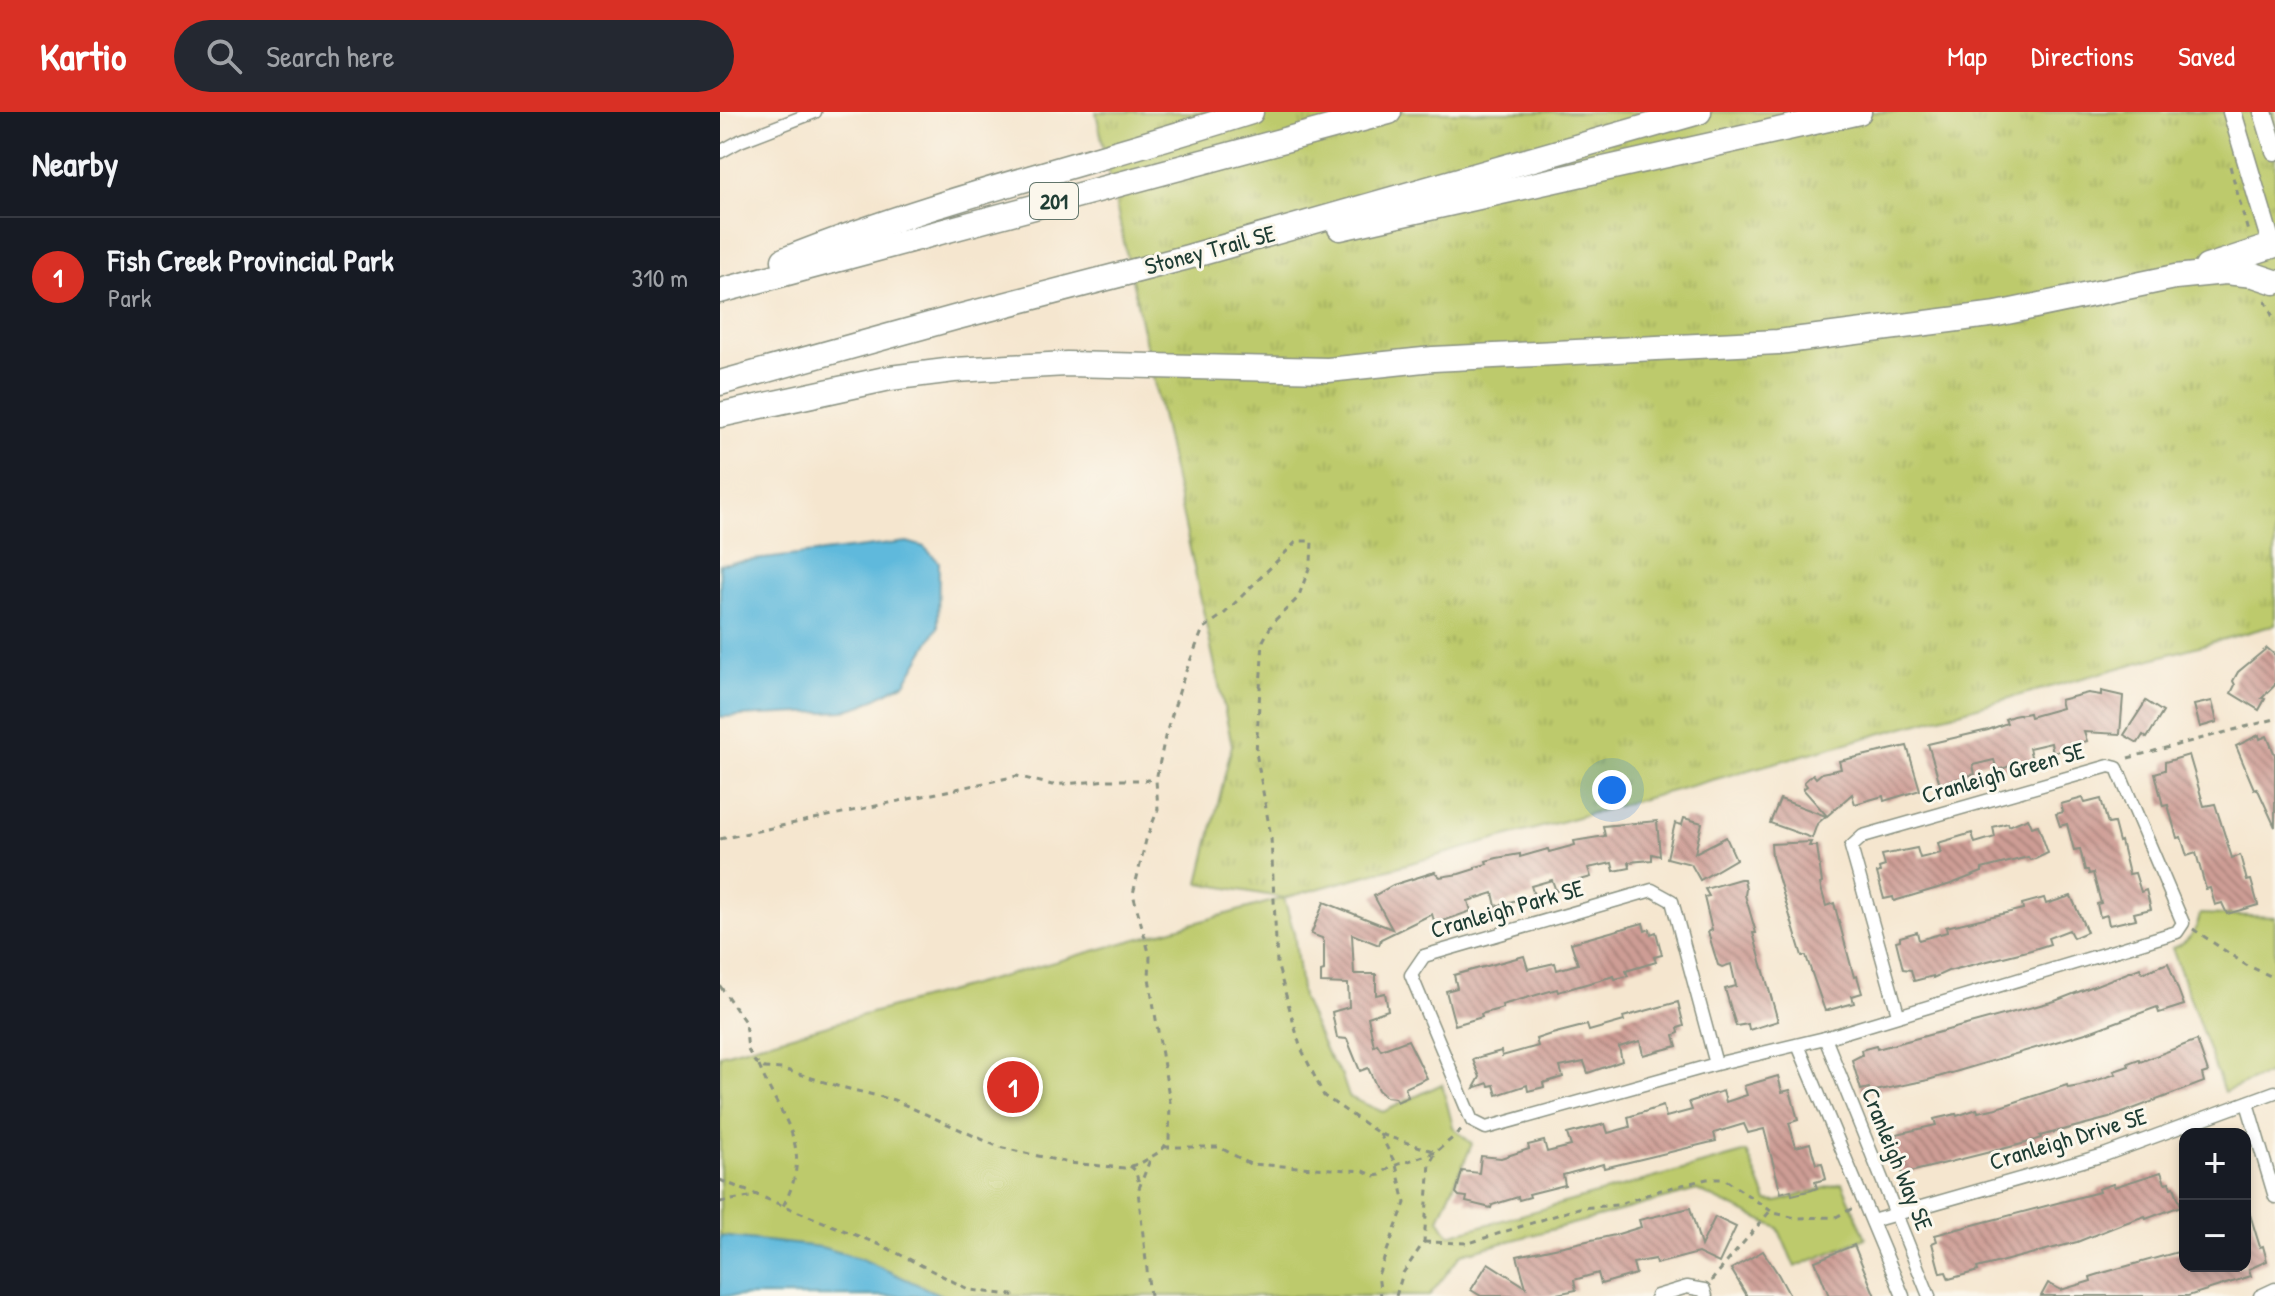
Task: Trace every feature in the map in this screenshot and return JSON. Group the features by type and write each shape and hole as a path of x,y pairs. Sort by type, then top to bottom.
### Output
{"highway":[{"path":"720,289 823,244 1014,181 1251,112"},
{"name":"201","path":"720,289 1389,112"},
{"name":"Stoney Trail SE","path":"720,383 1188,257 1699,112"},
{"path":"1188,257 1378,221 1859,112"},
{"path":"720,415 890,378 1006,366 1067,364 1328,370 1433,359 1778,342 1997,314 2175,277 2273,246"},
{"path":"2175,277 2225,272 2254,275 2266,287"}],"main road":[{"path":"2232,112 2273,246"},
{"path":"2263,112 2275,151"}],"street":[{"path":"720,152 815,112"},
{"name":"Cranleigh Green SE","path":"1898,1014 1851,847 1863,836 2109,766 2117,768 2183,923"},
{"name":"Cranleigh Park SE","path":"1472,1121 1411,975 1424,956 1652,890 1672,901 1716,1064"},
{"path":"1472,1121 1486,1128 1716,1064 1825,1038 2177,932 2183,923"},
{"name":"Cranleigh Way SE","path":"1825,1038 1929,1296"},
{"name":"Cranleigh Way SE","path":"1798,1045 1903,1296"},
{"name":"Cranleigh Drive SE","path":"1872,1221 2104,1155 2275,1092"},
{"path":"2247,1103 2275,1197"},
{"path":"1657,1296 1687,1287 1705,1293"},
{"path":"2260,1296 2275,1289"}],"path":[{"path":"2227,157 2248,232"},
{"path":"2266,287 2264,298 2275,322"},
{"path":"758,1064 894,1100 999,1147 1069,1163 1124,1168 1151,1157 1164,1147 1169,1140 1170,1102 1149,978 1150,956 1133,894 1146,840 1158,809 1156,780 1165,737 1203,629 1225,613 1297,541 1312,541 1311,563 1298,598 1273,622 1263,641 1256,752 1271,837 1277,963 1300,1046 1324,1096 1380,1134 1436,1152"},
{"path":"2128,758 2275,719"},
{"path":"720,839 1017,776 1052,785 1156,780"},
{"path":"2183,923 2246,965 2275,978"},
{"path":"720,986 745,1022 748,1050 787,1119 797,1154 797,1175 783,1206"},
{"path":"764,1078 764,1073 771,1069"},
{"path":"1396,1296 1403,1273 1424,1242 1430,1163 1436,1152 1472,1121"},
{"path":"1380,1134 1396,1165 1405,1203 1378,1275 1381,1296"},
{"path":"1164,1147 1219,1147 1250,1164 1364,1171 1374,1176 1436,1152"},
{"path":"1140,1186 1151,1157"},
{"path":"1130,1166 1135,1170 1140,1186 1140,1219 1150,1296"},
{"path":"1424,1242 1469,1243 1579,1208 1617,1205 1707,1179 1724,1179 1771,1210 1796,1218 1836,1217 1855,1208"},
{"path":"720,1180 883,1246 970,1290 1020,1296"},
{"path":"720,1202 755,1196"},
{"path":"1705,1293 1771,1210"}],"green space":[{"path":"1096,112 2275,112 2275,625 1284,898 1199,883 1232,745"},
{"path":"1284,898 1294,933 1302,998 1327,1054 1342,1076 1349,1097 1383,1112 1442,1084 1453,1127 1472,1144 1439,1219 1449,1235 1747,1152 1767,1201 1777,1202 1842,1183 1866,1238 1795,1267 1778,1228 1697,1190 1462,1254 1429,1296 720,1296 720,1055"},
{"path":"2200,914 2275,917 2275,1071 2224,1092 2172,948 2191,935"}],"water":[{"path":"907,542 924,547 939,562 938,627 905,683 863,705 843,711 720,717 720,564"},
{"path":"720,1236 821,1247 862,1259 943,1296 720,1296"}],"building":[{"path":"2267,648 2275,655 2275,685 2262,698 2265,699 2259,710 2231,693 2238,672"},
{"path":"2101,691 2123,696 2120,734 2084,732 2087,741 2069,748 2053,753 2051,743 2029,748 2032,760 1997,770 1994,760 1973,765 1975,774 1940,784 1928,744 1988,730 2007,723 2005,719 2013,716 2029,713 2030,717 2062,708 2060,700 2088,693 2101,695"},
{"path":"2146,701 2163,712 2147,738 2143,735 2138,743 2124,735"},
{"path":"2212,701 2217,722 2200,727 2194,705"},
{"path":"2259,735 2260,739 2267,736 2275,755 2275,827 2259,792 2254,789 2236,746"},
{"path":"1907,746 1920,790 1884,801 1883,796 1855,804 1852,794 1827,816 1803,789 1807,786 1804,782 1813,774 1816,778 1822,773 1841,769 1839,761"},
{"path":"2189,755 2204,806 2215,804 2232,858 2240,855 2258,905 2227,914 2222,903 2215,905 2210,888 2206,889 2196,853 2187,856 2181,837 2177,838 2168,805 2163,806 2155,773 2165,770 2165,762"},
{"path":"2083,798 2085,803 2101,799 2108,824 2114,823 2121,841 2129,874 2135,873 2141,892 2146,890 2151,909 2134,913 2136,919 2109,925 2107,915 2100,917 2097,904 2101,903 2093,873 2085,870 2080,849 2074,850 2067,824 2060,826 2056,814 2063,812 2061,804"},
{"path":"1780,799 1826,816 1817,824 1812,838 1770,823"},
{"path":"1684,818 1702,823 1695,853 1726,837 1736,859 1700,880 1691,864 1667,858 1675,823 1682,825"},
{"path":"2028,818 2032,827 2038,825 2048,853 2035,859 2028,857 1982,869 1982,872 1951,884 1894,901 1893,897 1884,899 1877,873 1880,872 1879,868 1885,866 1882,855 1917,848 1920,858 1941,853 1938,843 1972,833 1975,843 1995,837 1993,827 2008,823 2009,826"},
{"path":"1657,821 1660,856 1652,854 1652,860 1629,862 1630,868 1614,871 1612,863 1588,868 1591,877 1570,883 1571,886 1556,891 1552,880 1531,886 1534,895 1496,906 1493,893 1468,901 1471,911 1435,924 1432,914 1381,939 1379,945 1352,934 1354,974 1376,974 1376,995 1385,993 1388,1010 1368,1017 1374,1046 1377,1044 1381,1050 1408,1040 1427,1078 1405,1088 1408,1097 1397,1102 1378,1090 1368,1068 1360,1071 1347,1039 1337,1038 1332,1012 1349,1007 1348,984 1321,983 1324,942 1311,934 1324,902 1392,929 1374,896 1393,885 1435,872 1440,877 1459,874 1497,858 1520,854 1520,857 1575,845 1574,841 1605,836 1603,826"},
{"path":"1811,842 1809,846 1817,846 1820,884 1826,906 1834,903 1854,977 1857,976 1862,993 1852,996 1854,1003 1825,1011 1806,956 1802,956 1772,857 1771,844"},
{"path":"1744,879 1745,895 1756,933 1753,933 1778,1021 1749,1030 1748,1024 1736,1026 1725,989 1736,986 1731,964 1718,965 1708,932 1712,930 1704,897 1709,896 1705,889"},
{"path":"2071,896 2087,932 2073,938 2069,930 2048,938 2050,944 1948,971 1933,978 1914,981 1911,970 1903,969 1896,941 1900,937 1917,932 1919,940 1947,932 1946,927 2023,909 2022,904 2044,898 2046,904"},
{"path":"1643,923 1645,931 1650,929 1651,934 1656,932 1662,955 1654,957 1656,962 1626,971 1628,976 1615,979 1614,976 1558,992 1557,989 1502,1005 1503,1008 1481,1014 1482,1017 1455,1025 1446,991 1457,988 1454,975 1524,956 1528,969 1555,963 1557,970 1578,964 1571,943"},
{"path":"2168,963 2184,1005 2159,1013 2157,1007 2089,1032 1928,1080 1870,1092 1869,1088 1861,1090 1852,1060 1862,1055 1861,1050 1876,1046 1877,1049 2055,1001 2140,968 2142,973"},
{"path":"1678,1002 1684,1026 1678,1028 1679,1033 1674,1035 1677,1046 1643,1055 1640,1041 1619,1047 1622,1061 1588,1073 1584,1062 1560,1067 1563,1077 1528,1091 1527,1085 1497,1095 1494,1085 1489,1086 1488,1083 1474,1088 1480,1077 1473,1060 1480,1057 1501,1051 1502,1056 1538,1046 1536,1039 1548,1035 1587,1025 1589,1031 1624,1021 1623,1017"},
{"path":"2197,1040 2208,1072 2202,1074 2204,1082 2109,1118 2040,1136 2026,1143 1902,1174 1900,1165 1894,1166 1887,1140 1897,1138 1897,1134 1936,1125 1934,1119 1977,1109 1978,1112 1997,1108 2067,1085 2068,1088 2080,1086 2116,1074 2114,1071 2129,1066 2128,1063 2139,1059 2140,1062"},
{"path":"1778,1076 1782,1092 1790,1090 1798,1120 1789,1123 1796,1147 1810,1143 1816,1164 1822,1163 1826,1179 1815,1182 1817,1188 1812,1190 1792,1195 1791,1190 1781,1193 1764,1129 1748,1133 1744,1124 1714,1133 1716,1141 1563,1175 1565,1185 1492,1205 1491,1208 1466,1202 1467,1197 1456,1193 1462,1171 1479,1173 1481,1156 1501,1158 1544,1141 1547,1152 1571,1146 1567,1134 1605,1124 1608,1133 1630,1127 1628,1117 1663,1106 1666,1117 1692,1110 1689,1102 1723,1091 1726,1102 1747,1095 1744,1086"},
{"path":"2161,1172 2165,1183 2169,1182 2171,1188 2174,1187 2179,1207 2077,1242 1977,1268 1978,1271 1949,1279 1946,1272 1940,1273 1932,1243 1937,1241 1935,1235 2099,1192 2098,1189 2113,1184 2114,1187"},
{"path":"1690,1208 1701,1246 1715,1217 1736,1227 1719,1263 1698,1253 1656,1264 1655,1259 1633,1263 1636,1274 1601,1284 1598,1273 1574,1280 1576,1290 1547,1296 1481,1296 1471,1290 1488,1263 1526,1287 1517,1256 1615,1235 1641,1227 1639,1220"},
{"path":"2251,1218 2260,1247 2263,1246 2267,1261 2251,1268"},
{"path":"1854,1245 1875,1296 1829,1296 1815,1261"},
{"path":"1763,1251 1790,1296 1747,1296 1731,1269"},
{"path":"2179,1252 2179,1272 2250,1272 2251,1276 2188,1296 2041,1296 2048,1283 2061,1290 2091,1281 2090,1277"}],"place":[{"name":"Fish Creek Provincial Park","path":"1013,1087"}]}
